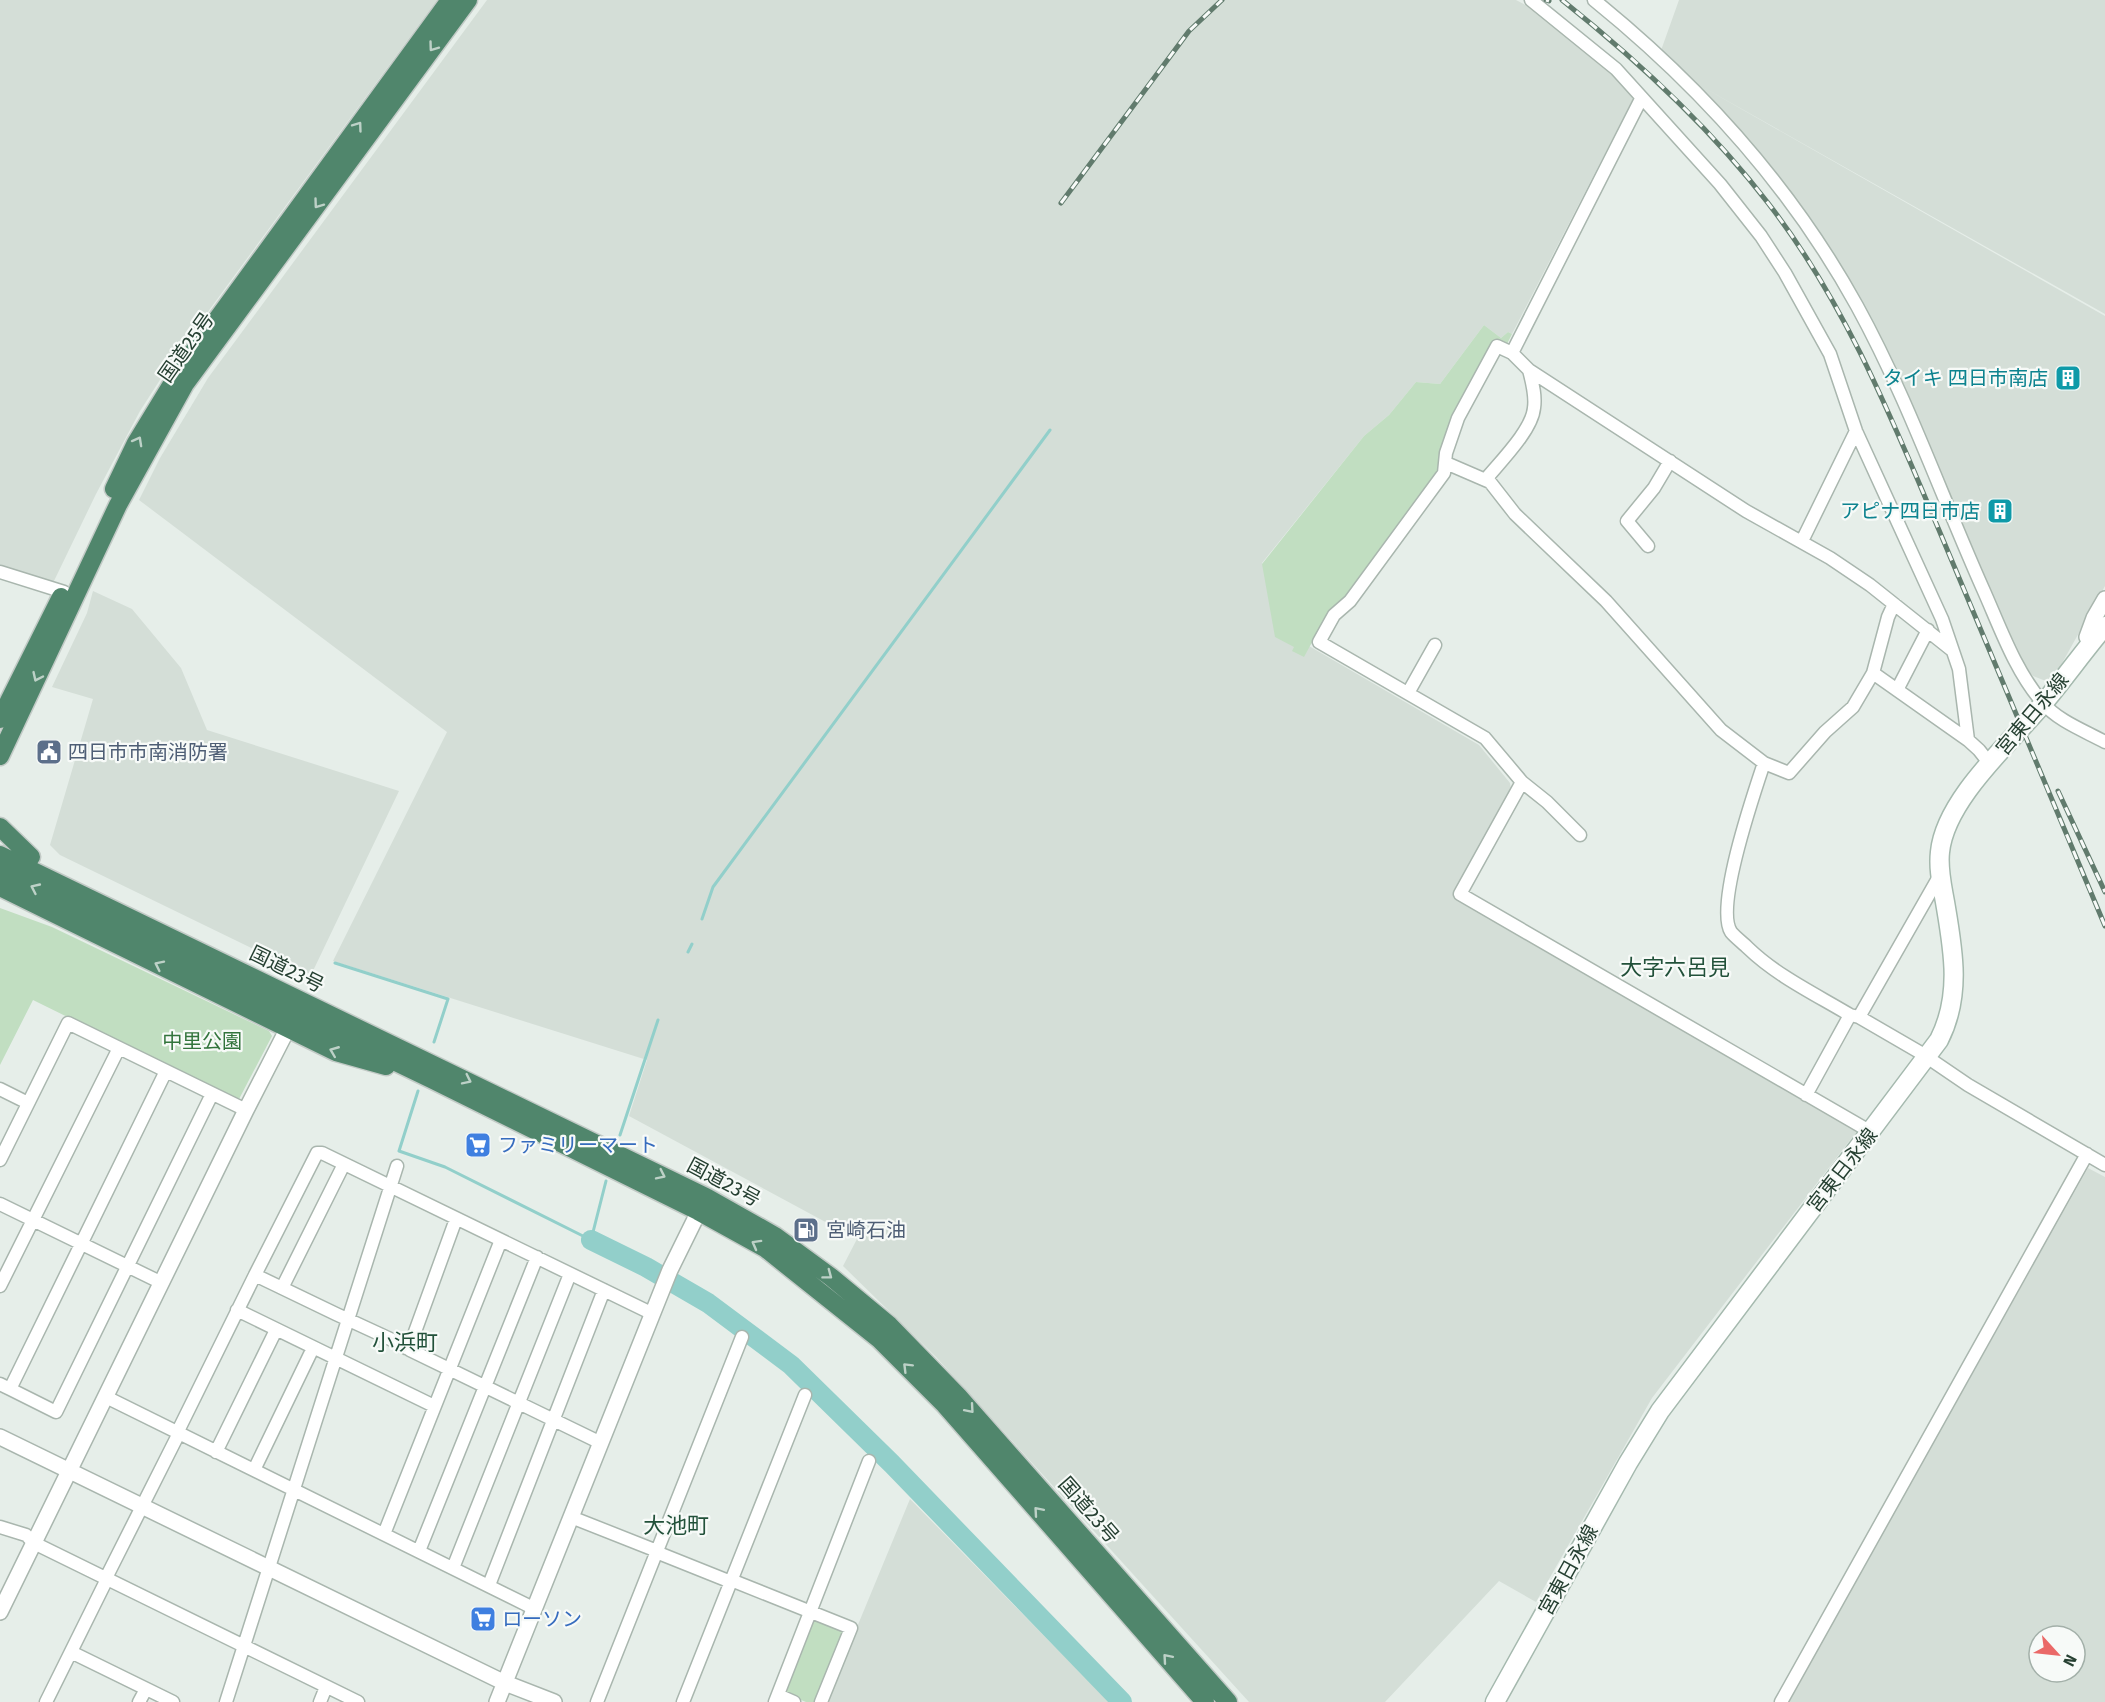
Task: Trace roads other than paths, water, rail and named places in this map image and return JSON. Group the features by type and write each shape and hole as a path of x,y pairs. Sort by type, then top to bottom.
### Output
{"highway":[{"name":"国道25号","path":"0,719 136,443 183,366 450,0"},
{"name":"国道25号","path":"0,756 118,505 185,384 468,0"},
{"path":"0,827 31,857"},
{"path":"0,843 307,992 434,1072"},
{"name":"国道23号","path":"0,855 71,898"},
{"name":"国道23号","path":"0,871 71,898 434,1072 702,1204 775,1236 831,1277 889,1325 958,1395 1228,1702"},
{"path":"0,887 336,1052 434,1072"},
{"name":"国道23号","path":"702,1204 819,1289 879,1339 945,1405 1205,1702"}],"main road":[{"name":"宮東日永線","path":"1495,1702 1628,1463 1660,1411 1926,1059 1945,1028 1953,1001 1955,984 1953,952 1940,875 1940,845 1947,822 1966,793 2043,704 2105,627"}],"street":[{"path":"1531,0 1616,69 1700,161 1767,245 1805,307 1830,354 1856,431 1942,619 1963,687 1968,740"},
{"path":"1594,0 1640,37 1731,130 1823,247 1858,307 1892,374 1963,544 2018,666 2043,704 2054,713 2105,742"},
{"path":"1512,353 1641,99"},
{"path":"1580,835 1547,802 1522,782 1485,738 1319,642 1334,615 1350,601 1444,473 1446,453 1458,418 1497,346 1512,353 1529,370 1746,511 1802,541 1870,585 1953,651"},
{"path":"1486,479 1530,422 1534,409 1534,393 1529,370"},
{"path":"1802,541 1856,431"},
{"path":"1648,546 1627,521 1654,488 1670,461"},
{"path":"1446,464 1486,479 1515,514 1606,601 1721,730 1764,764 1789,773 1825,732 1853,707 1873,673 1893,604"},
{"path":"0,572 64,592"},
{"path":"2090,643 2087,638 2089,629 2105,599"},
{"path":"1897,690 1928,630"},
{"path":"1408,693 1436,645"},
{"path":"1873,673 1968,740 1990,764"},
{"path":"1764,764 1746,817 1733,871 1727,920 1731,932 1764,963 1921,1053 1926,1059 2105,1165"},
{"path":"1522,782 1460,894 1871,1132"},
{"path":"1806,1095 1940,875"},
{"path":"0,1160 68,1023 246,1110"},
{"path":"0,1612 288,1028"},
{"path":"0,1286 119,1048"},
{"path":"166,1071 81,1243 5,1386 56,1412 212,1094"},
{"path":"0,1089 28,1103"},
{"path":"46,1702 237,1310 317,1153 322,1153 460,1219 653,1314"},
{"path":"1781,1702 2087,1154"},
{"path":"282,1288 344,1164"},
{"path":"226,1702 397,1166"},
{"path":"0,1203 162,1283"},
{"path":"497,1702 670,1270 702,1204"},
{"path":"406,1348 412,1340 456,1219"},
{"path":"384,1534 501,1240"},
{"path":"419,1551 537,1257"},
{"path":"453,1568 570,1274"},
{"path":"255,1275 601,1443"},
{"path":"489,1585 604,1290"},
{"path":"237,1310 434,1406"},
{"path":"216,1452 276,1330"},
{"path":"597,1702 742,1337"},
{"path":"254,1470 313,1348"},
{"path":"683,1702 805,1395"},
{"path":"106,1397 535,1609"},
{"path":"0,1437 505,1683 554,1702"},
{"path":"794,1702 776,1699 869,1461"},
{"path":"571,1517 851,1628 821,1702"},
{"path":"0,1527 26,1535 34,1543 358,1702"},
{"path":"71,1652 173,1702"},
{"path":"320,1702 326,1687"},
{"path":"139,1702 146,1689"}],"waterway":[{"path":"702,919 713,887 1050,430"},
{"path":"688,952 692,944"},
{"path":"335,963 448,999 434,1042"},
{"path":"620,1135 658,1020"},
{"path":"418,1091 399,1151 445,1167 591,1240 606,1181"},
{"path":"591,1240 646,1267 708,1303 791,1365 892,1464 1122,1702"}],"railway":[{"path":"1061,203 1189,31 1222,0"},
{"path":"1562,0 1645,70 1721,147 1768,203 1822,282 1867,366 1907,454 2105,926"},
{"path":"2058,791 2105,892"}],"place":[{"name":"タイキ 四日市南店","path":"2068,378"},
{"name":"アピナ四日市店","path":"2000,511"},
{"name":"四日市市南消防署","path":"49,752"},
{"name":"ファミリーマート","path":"478,1145"},
{"name":"宮崎石油","path":"806,1230"},
{"name":"ローソン","path":"483,1619"}],"district":[{"name":"大字六呂見","path":"1675,967"},
{"name":"小浜町","path":"405,1342"},
{"name":"大池町","path":"676,1525"}],"park label":[{"name":"中里公園","path":"202,1041"}]}
